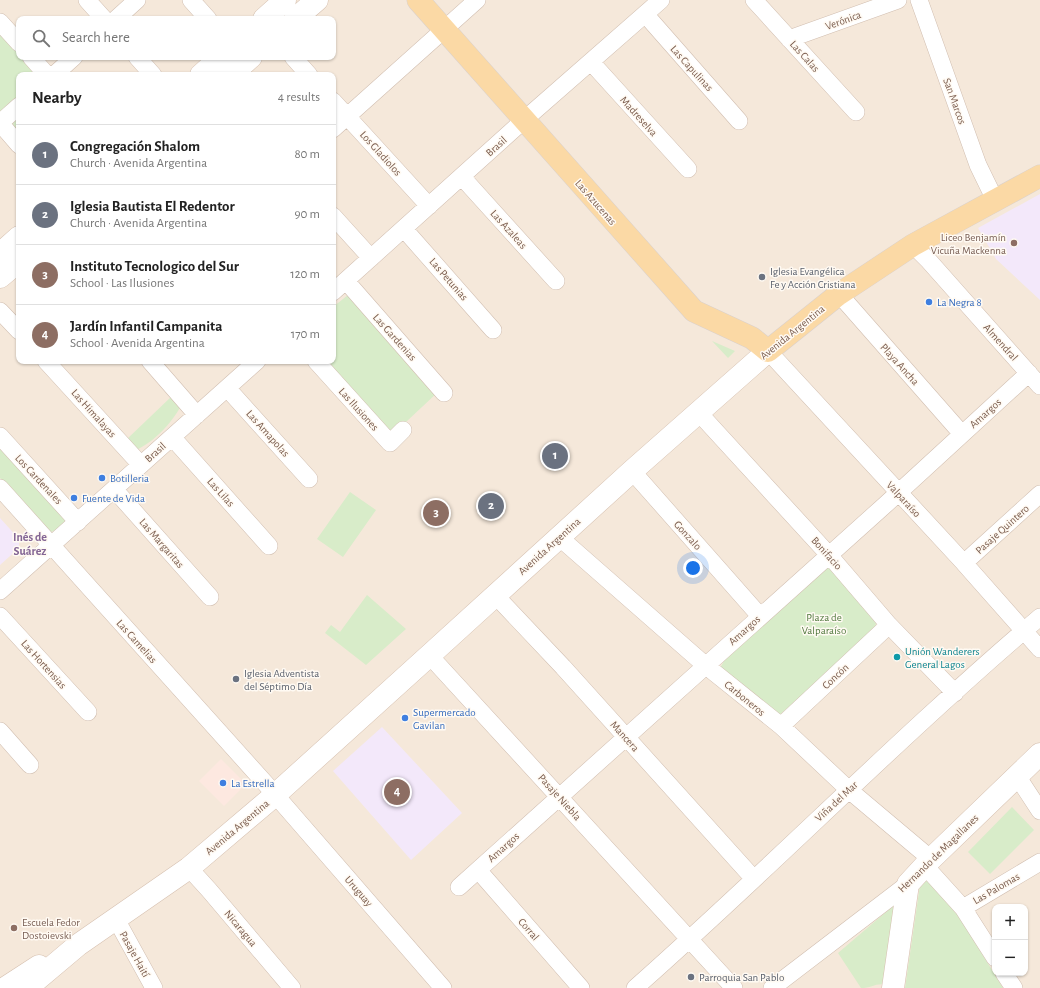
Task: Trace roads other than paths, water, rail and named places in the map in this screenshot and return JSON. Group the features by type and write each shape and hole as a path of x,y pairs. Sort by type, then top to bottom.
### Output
{"main road":[{"path":"267,16 285,0"},
{"path":"298,16 317,0"},
{"name":"Las Azucenas","path":"418,0 694,312 752,338 768,351"},
{"path":"204,72 218,60"},
{"path":"234,72 248,60"},
{"name":"Avenida Argentina","path":"5,988 47,961 78,944 189,868 275,795 430,656 632,471 768,351 838,294 912,245 1040,176"},
{"path":"0,254 16,240"},
{"path":"0,277 16,264"},
{"name":"Hernando de Magallanes","path":"908,884 928,862 1040,754"},
{"path":"892,988 908,884"},
{"name":"Avenida Argentina","path":"27,988 78,944"}],"street":[{"path":"87,0 101,16"},
{"path":"119,16 137,0"},
{"path":"191,0 205,16"},
{"path":"336,126 477,0"},
{"name":"Brasil","path":"339,287 524,120 661,0"},
{"name":"Las Calas","path":"754,0 856,112"},
{"name":"Verónica","path":"789,39 898,0"},
{"name":"San Marcos","path":"919,0 978,166 995,200"},
{"name":"Las Capulinas","path":"645,14 739,121"},
{"path":"0,22 16,40"},
{"path":"34,60 44,72"},
{"path":"57,72 71,60"},
{"path":"140,60 150,72"},
{"path":"296,60 306,72"},
{"name":"Madreselva","path":"591,62 688,169"},
{"name":"Los Gladiolos","path":"336,104 429,206"},
{"path":"16,109 0,123 16,142"},
{"name":"Las Azaleas","path":"462,177 556,281"},
{"path":"336,219 371,258"},
{"name":"Las Petunias","path":"404,229 493,330"},
{"name":"Almendral","path":"912,245 929,261 1040,386"},
{"name":"Las Gardenias","path":"339,287 444,393"},
{"name":"Playa Ancha","path":"838,294 962,434"},
{"path":"0,311 16,329"},
{"name":"Valparaíso","path":"768,351 964,563 1040,648"},
{"name":"Las Himalayas","path":"49,364 141,465"},
{"path":"153,364 197,415"},
{"name":"Brasil","path":"0,591 254,364"},
{"name":"Las Ilusiones","path":"319,364 390,443 402,430"},
{"name":"Amargos","path":"458,887 898,493 1029,373"},
{"name":"Las Amapolas","path":"227,388 309,479"},
{"name":"Bonifacio","path":"698,413 829,555 889,625 955,693"},
{"name":"Los Cardenales","path":"0,436 78,522"},
{"name":"Las Lilas","path":"172,437 269,546"},
{"name":"Gonzalo","path":"632,471 760,616"},
{"name":"Las Camelias","path":"0,488 275,795"},
{"name":"Las Margaritas","path":"114,489 210,597"},
{"name":"Pasaje Quintero","path":"964,563 1040,494"},
{"name":"Carboneros","path":"559,537 705,665 781,726 928,862 963,908"},
{"name":"Mancera","path":"495,595 563,667 754,879"},
{"name":"Las Hortensias","path":"0,616 88,712"},
{"name":"Viña del Mar","path":"635,988 690,940 849,790 1040,617"},
{"name":"Concón","path":"781,726 889,625"},
{"name":"Pasaje Niebla","path":"430,656 734,988"},
{"path":"0,731 30,765"},
{"path":"1018,776 1040,811"},
{"name":"Uruguay","path":"275,795 443,988"},
{"name":"Las Palomas","path":"992,953 963,908 1040,862"},
{"name":"Nicaragua","path":"189,868 292,988"},
{"name":"Corral","path":"478,870 581,988"},
{"name":"Hernando de Magallanes","path":"772,988 908,884"},
{"name":"Pasaje Haití","path":"116,919 154,988"},
{"path":"1006,976 1014,988"}],"place":[{"name":"Liceo Benjamín Vicuña Mackenna","path":"1014,243"},
{"name":"Iglesia Evangélica Fe y Acción Cristiana","path":"762,277"},
{"name":"La Negra 8","path":"929,302"},
{"name":"Congregación Shalom","path":"555,456"},
{"name":"Botilleria","path":"102,478"},
{"name":"Fuente de Vida","path":"74,498"},
{"name":"Iglesia Bautista El Redentor","path":"491,506"},
{"name":"Instituto Tecnologico del Sur","path":"436,513"},
{"name":"Unión Wanderers General Lagos","path":"897,657"},
{"name":"Iglesia Adventista del Séptimo Día","path":"236,679"},
{"name":"Supermercado Gavilan","path":"405,718"},
{"name":"La Estrella","path":"223,783"},
{"name":"Jardín Infantil Campanita","path":"397,792"},
{"name":"Escuela Fedor Dostoievski","path":"14,928"},
{"name":"Parroquia San Pablo","path":"691,977"}],"district":[{"name":"Inés de Suárez","path":"30,544"}],"park label":[{"name":"Plaza de Valparaíso","path":"824,623"}]}
